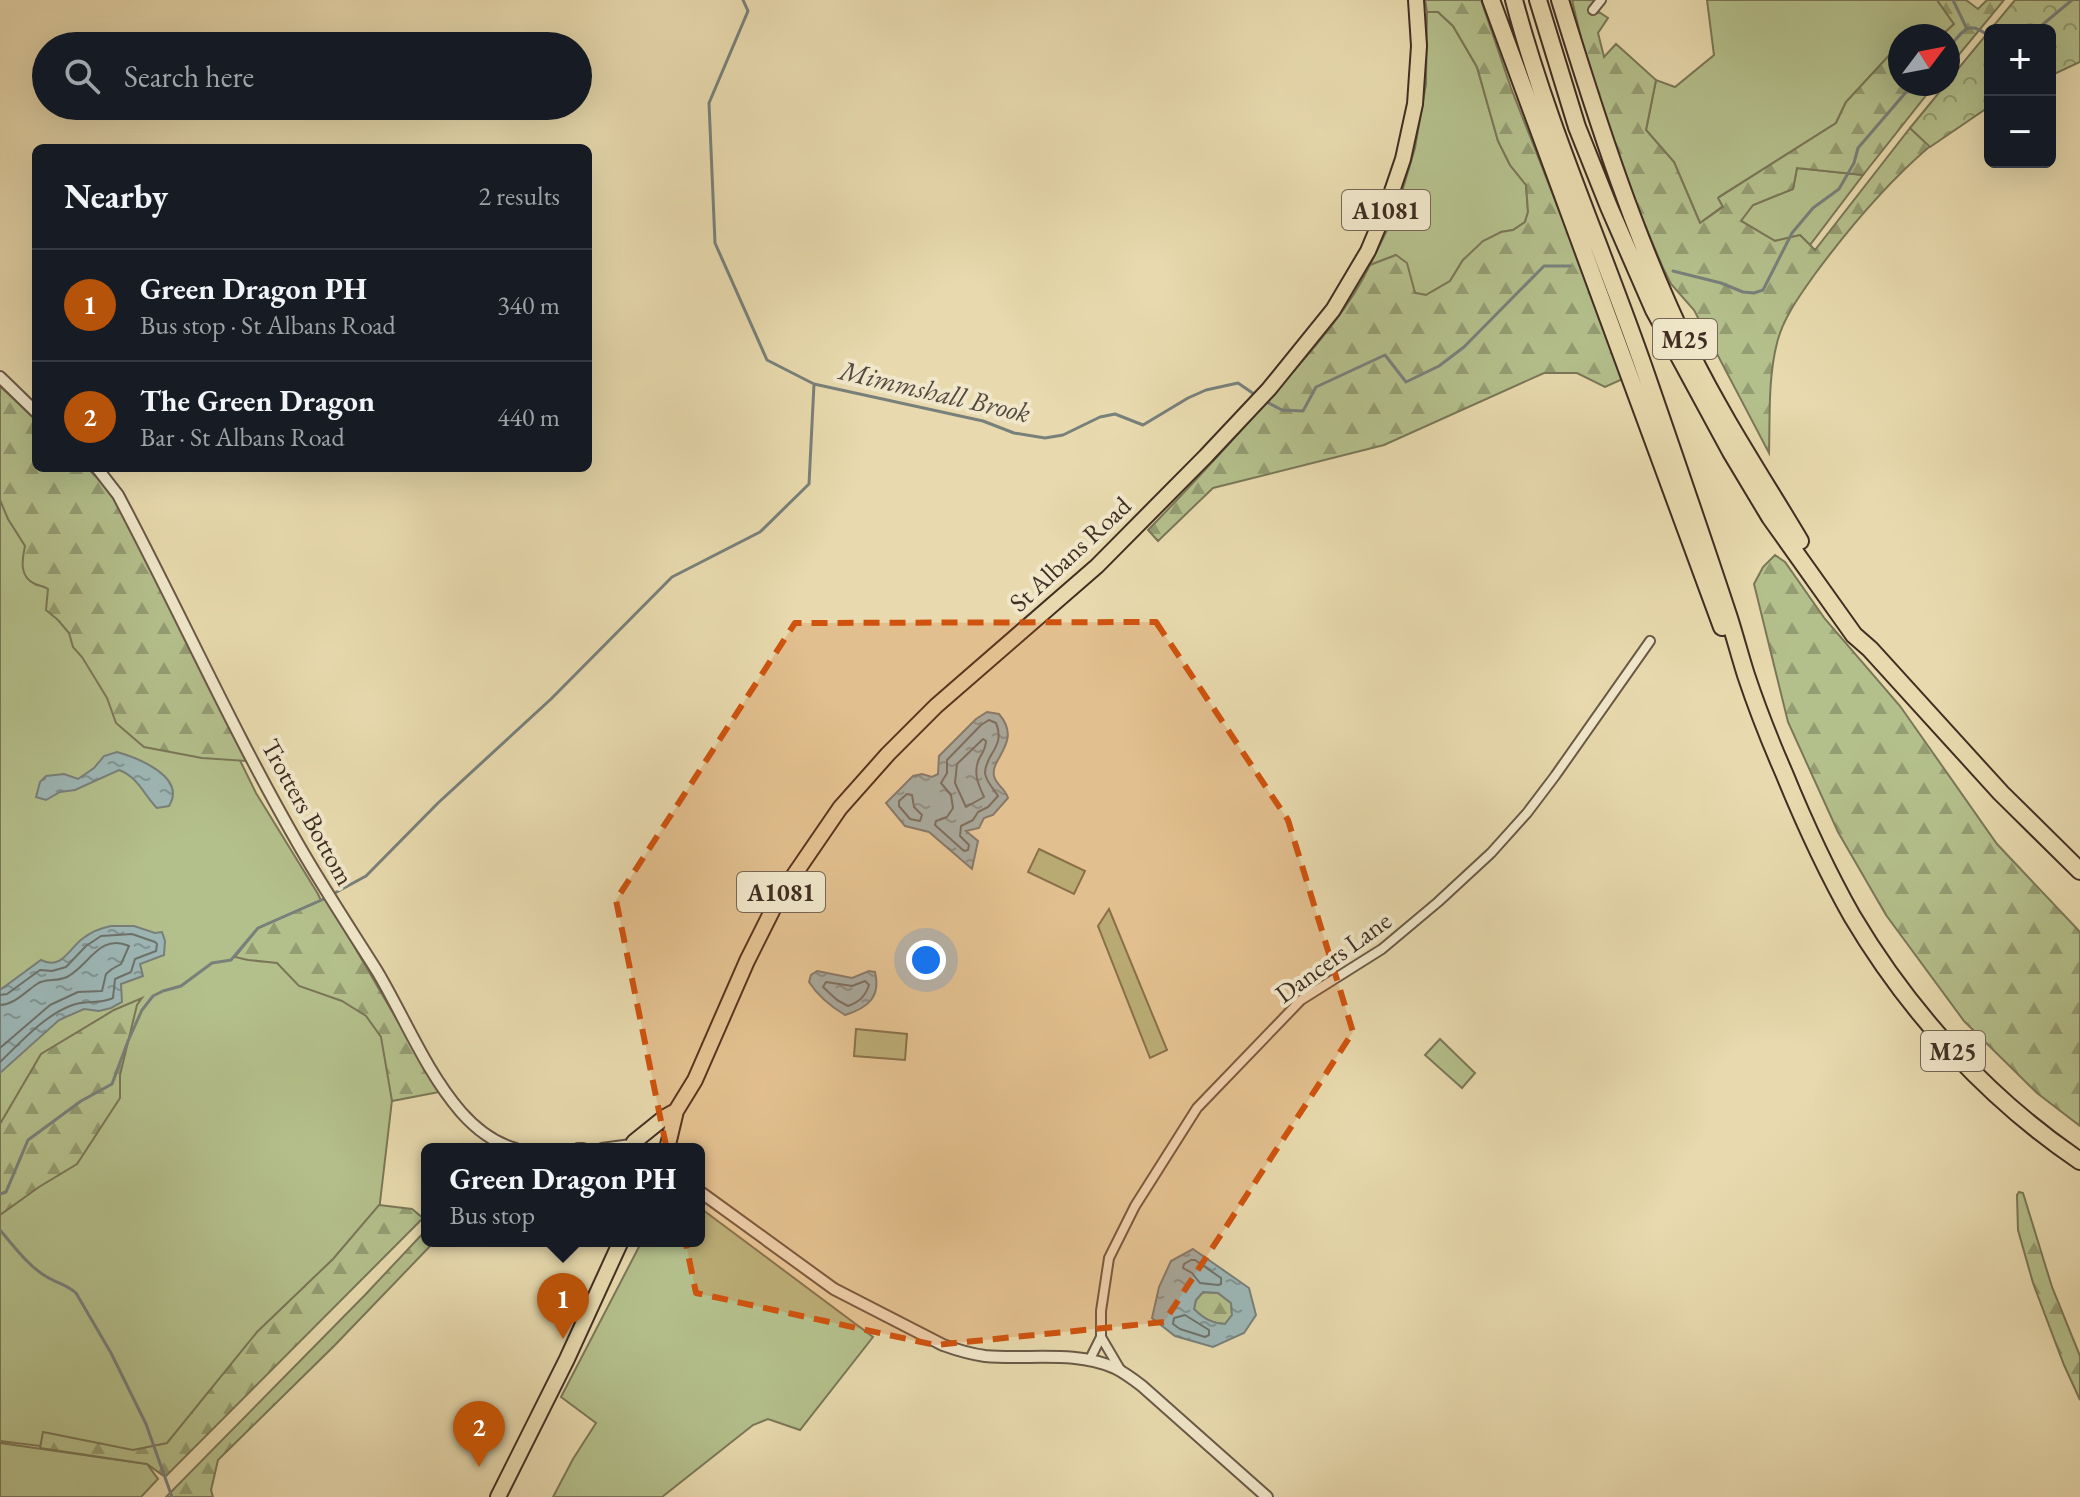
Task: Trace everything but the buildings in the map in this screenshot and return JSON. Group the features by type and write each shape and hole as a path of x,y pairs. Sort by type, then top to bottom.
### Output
{"highway":[{"name":"M25","path":"1491,0 1719,623 1746,675"},
{"name":"M25","path":"1514,0 1553,122 1649,384 1746,675 1808,831 1853,917 1917,1009 1956,1055 2003,1100 2080,1161"},
{"name":"M25","path":"1538,0 1577,127 1654,310 1770,517 1854,635 2001,793 2080,871"},
{"name":"M25","path":"1560,0 1606,145 1648,260 1691,354 1802,544 1862,629 1870,649"}],"main road":[{"name":"St Albans Road","path":"667,1143 676,1111 695,1080 779,897 840,808 936,706 1097,566 1206,456 1269,389 1333,310 1368,251 1403,159 1415,104 1419,46 1416,0"},
{"name":"St Albans Road","path":"633,1143 676,1111"},
{"path":"498,1497 618,1247"}],"street":[{"path":"1593,10 1601,0"},
{"path":"0,377 32,408"},
{"name":"Trotters Bottom","path":"100,472 118,495 269,792 382,979 432,1072 465,1116 500,1143"},
{"name":"Dancers Lane","path":"1089,1361 1101,1337 1101,1311 1109,1258 1135,1206 1197,1108 1301,1000 1382,949 1491,853 1555,776 1650,641"},
{"path":"705,1195 834,1289 943,1345 989,1356 1089,1361 1122,1371 1267,1497"},
{"path":"1101,1337 1122,1371"}],"highlighted area":[{"path":"1156,622 1288,820 1353,1032 1164,1322 935,1345 696,1293 616,900 795,623"}],"green space":[{"path":"1425,0 1481,0 1511,88 1625,378 1605,387 1577,373 1544,373 1384,445 1213,488 1158,541 1148,530 1316,345 1351,298 1370,265 1396,255 1407,263 1415,293 1426,295 1450,281 1463,260 1483,241 1525,222 1528,212 1526,185 1510,165 1498,141 1477,67 1453,26 1438,12 1427,12"},
{"path":"1572,0 1595,0 1590,6 1608,18 1598,33 1604,57 1616,44 1656,80 1646,130 1674,162 1700,223 1723,207 1718,198 1836,123 1846,102 1888,57 1888,96 1926,96 1863,175 1797,168 1793,189 1753,205 1741,221 1775,241 1800,235 1815,250 1910,128 1924,141 1984,109 1936,141 1898,176 1841,240 1798,298 1783,325 1774,356 1769,453 1694,310 1671,284 1663,268 1608,127"},
{"path":"1707,0 1937,0 1954,24 1888,24 1888,57 1846,102 1836,123 1719,197 1723,206 1700,223 1674,162 1646,130 1656,80 1675,87 1714,55"},
{"path":"1937,0 1966,0 1978,9 1987,0 2004,0 1960,53 1960,24 1954,24"},
{"path":"2015,0 2080,0 2080,62 2056,73 2056,24 1995,24"},
{"path":"1427,12 1438,12 1453,26 1477,67 1498,141 1510,165 1526,185 1528,212 1525,222 1513,230 1501,232 1463,260 1450,281 1426,295 1415,293 1396,255 1370,265 1396,212 1415,148 1426,84"},
{"path":"1984,37 1984,110 1930,147 1910,128 1936,96 1960,96 1960,66"},
{"path":"1797,168 1863,175 1810,245 1800,235 1775,241 1740,220 1753,205 1793,189"},
{"path":"0,386 32,416 32,472 91,472 105,485 256,793 318,894 396,1066 379,1211 167,1462 0,1441"},
{"path":"0,386 32,416 32,472 91,472 105,485 133,528 246,761 202,758 144,747 116,723 107,698 73,647 69,633 46,610 48,589 26,577 23,562 25,546 0,500"},
{"path":"1775,555 1785,562 1825,619 1900,706 1997,844 2080,932 2080,1126 2037,1093 1964,1021 1886,915 1838,832 1788,722 1754,584 1763,567"},
{"path":"1039,849 1085,871 1074,894 1028,872"},
{"path":"326,898 439,1092 392,1101 381,1037 366,1016 342,1001 299,986 277,963 235,957 258,928"},
{"path":"1109,909 1167,1050 1150,1058 1098,926"},
{"path":"142,998 137,1005 120,1075 120,1098 77,1164 0,1215 0,1124 41,1054 114,1010"},
{"path":"856,1029 907,1034 905,1060 854,1056"},
{"path":"1440,1039 1475,1073 1462,1088 1425,1055"},
{"path":"2019,1192 2023,1193 2052,1287 2080,1356 2080,1400 2033,1283 2018,1230"},
{"path":"379,1205 412,1209 421,1216 421,1220 165,1477 147,1464 40,1448 43,1432 133,1450 167,1443 257,1332 333,1259"},
{"path":"705,1211 873,1337 800,1430 768,1419 753,1425 662,1497 553,1497 596,1423 561,1397 639,1247 705,1247"},
{"path":"421,1235 421,1247 429,1247 218,1460 211,1490 213,1497 166,1497"},
{"path":"1203,1292 1218,1293 1231,1303 1232,1315 1225,1324 1208,1320 1194,1309 1196,1300"},
{"path":"0,1443 147,1464 158,1479 141,1497 0,1497"}],"water":[{"path":"987,712 999,714 1006,724 1007,741 994,769 994,776 1008,798 993,815 984,818 979,828 966,831 978,841 972,869 929,832 905,826 886,803 913,776 922,774 932,777 938,774 939,756"},
{"path":"117,752 147,764 166,778 173,796 169,806 157,808 136,782 119,770 46,800 36,797 40,782 46,776 64,774 78,779 104,756"},
{"path":"111,926 134,926 155,933 162,932 164,955 140,964 143,976 121,984 122,1002 99,1011 84,1009 59,1020 0,1073 0,990 41,960 60,961 85,937"},
{"path":"817,971 852,978 869,971 875,972 874,995 866,1005 845,1015 816,992 809,982 811,975"},
{"path":"1193,1249 1249,1288 1256,1315 1244,1333 1213,1347 1175,1336 1152,1318 1159,1287 1171,1261","holes":["1203,1292 1218,1293 1231,1303 1232,1315 1225,1324 1208,1320 1194,1309 1196,1300"]}],"waterway":[{"path":"743,0 748,11 709,103 715,243 767,360 814,384"},
{"path":"1953,0 1967,29"},
{"name":"Mimmshall Brook","path":"2043,24 2072,0"},
{"name":"Mimmshall Brook","path":"1960,35 1971,28 1984,33"},
{"name":"Mimmshall Brook","path":"1673,271 1743,292 1763,290 1792,233 1813,208 1839,189 1854,163 1858,148 1903,96"},
{"name":"Mimmshall Brook","path":"1263,400 1282,410 1303,411 1316,387 1385,355 1406,382 1439,366 1464,347 1544,266 1570,266"},
{"name":"Mimmshall Brook","path":"333,894 366,876 438,803 551,699 672,577 760,532 809,484 814,384 983,421 1014,433 1045,438 1063,435 1100,417 1115,414 1143,425 1206,390 1238,383 1257,396"},
{"path":"0,1194 6,1192 28,1140 81,1101 112,1084 142,1010 153,996 181,986 212,963 231,960 258,928 326,898"},
{"path":"0,1230 34,1268 76,1293 111,1353 146,1424 172,1497"}],"place":[{"name":"Green Dragon PH","path":"563,1339"},
{"name":"The Green Dragon","path":"479,1467"}]}
